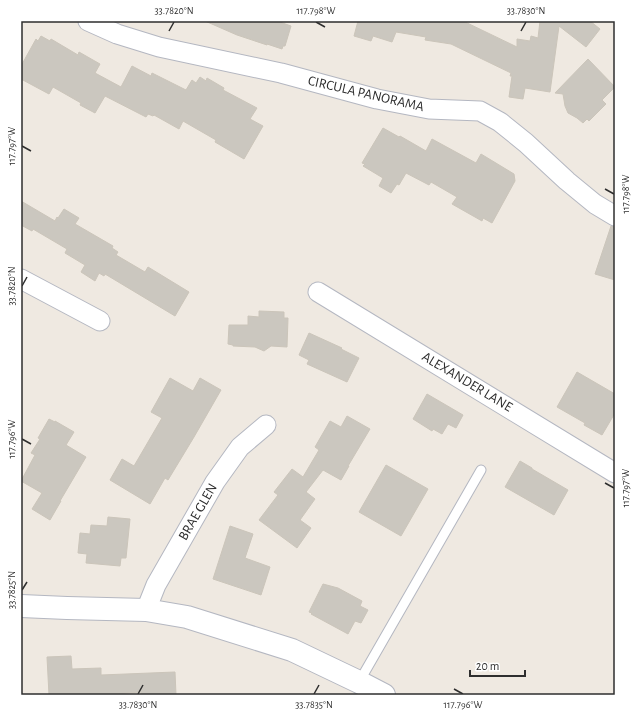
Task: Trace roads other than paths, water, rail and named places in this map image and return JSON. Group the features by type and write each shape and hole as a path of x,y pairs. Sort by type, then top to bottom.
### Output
{"main road":[{"path":"21,606 146,610 187,617 292,650 384,695"}],"street":[{"name":"CIRCULA PANORAMA","path":"88,21 117,34 159,47 281,73 377,99 429,109 480,111 500,122 526,143 566,181 595,204 615,216"},
{"path":"21,279 100,321"},
{"name":"ALEXANDER LANE","path":"318,292 615,473"},
{"name":"BRAE GLEN","path":"146,610 156,586 215,482 240,447 266,425"}],"lane":[{"path":"359,682 481,470"}]}
